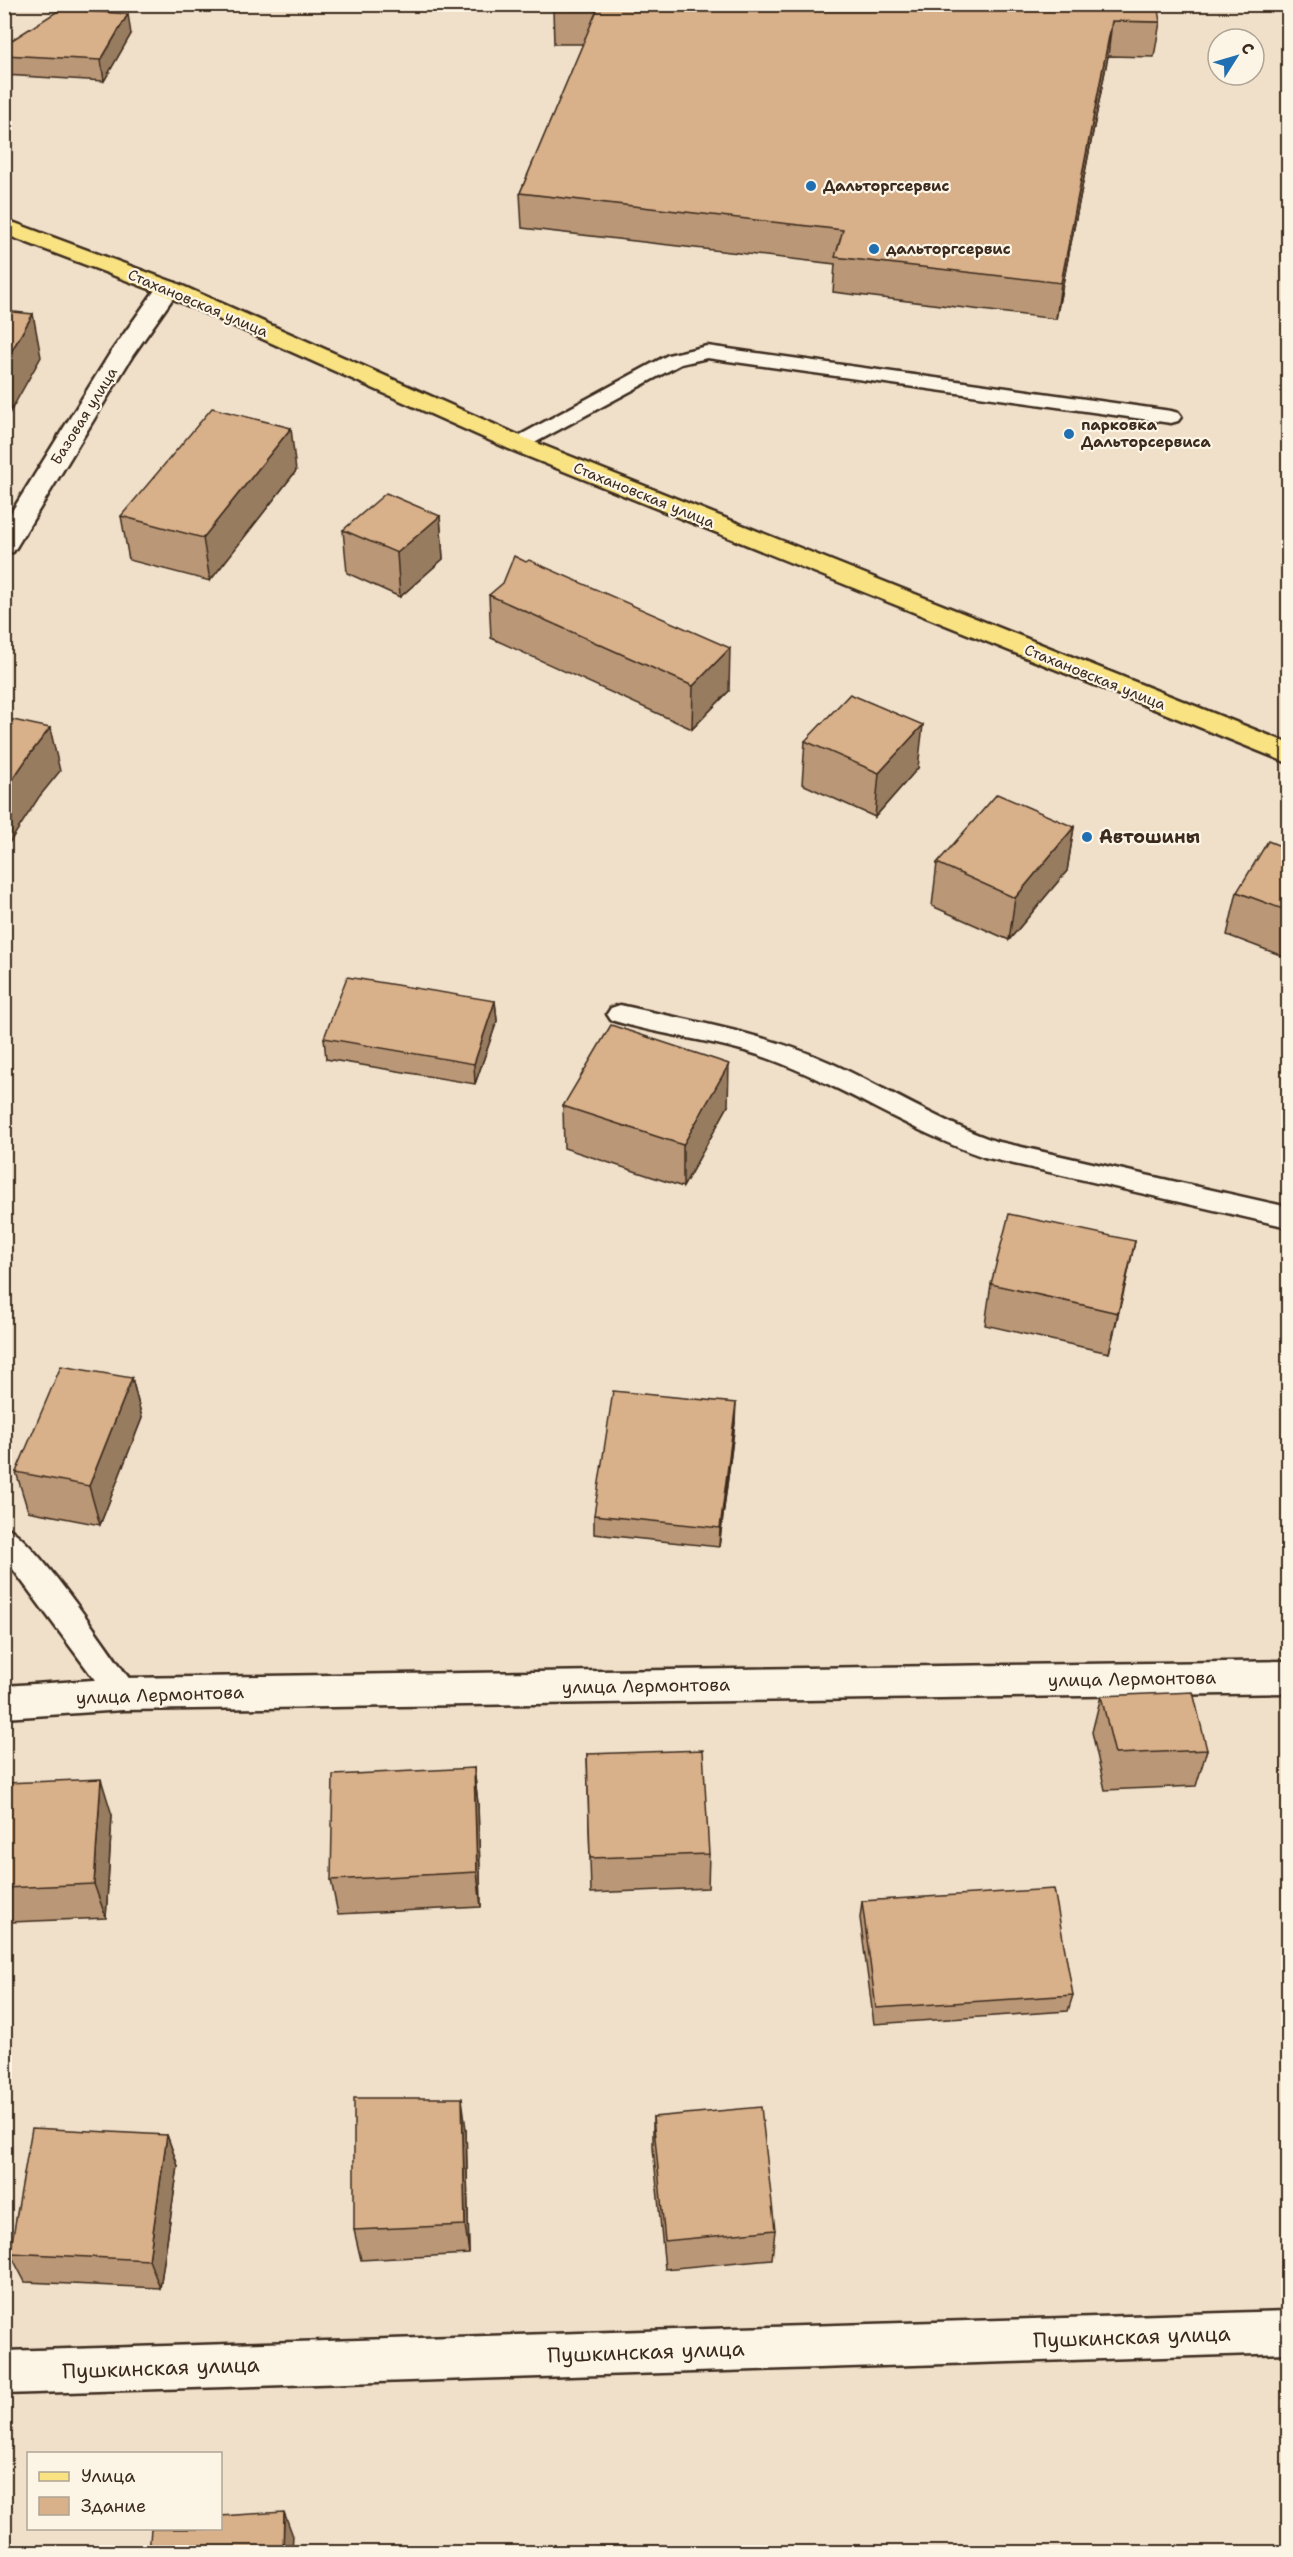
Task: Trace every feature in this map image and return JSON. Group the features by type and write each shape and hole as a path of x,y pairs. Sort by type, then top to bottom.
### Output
{"main road":[{"name":"Стахановская улица","path":"4,226 168,288 518,444 1288,754"}],"street":[{"name":"Базовая улица","path":"4,546 121,355 168,288"},
{"name":"улица Лермонтова","path":"4,1702 123,1694 1288,1677"},
{"name":"Пушкинская улица","path":"4,2373 1288,2331"}],"lane":[{"path":"518,444 675,359 707,352 1171,417"},
{"path":"620,1014 770,1049 821,1069 950,1135 993,1150 1288,1217"},
{"path":"4,1538 25,1559 123,1694"}],"building":[{"path":"554,4 1157,4 1160,22 1112,21 1061,283 835,257 843,230 520,193 597,10 553,9"},
{"path":"61,9 128,14 101,60 4,55 4,45"},
{"path":"4,311 33,314 4,364"},
{"path":"212,408 291,428 203,538 121,516"},
{"path":"386,493 440,516 397,553 343,530"},
{"path":"514,556 526,562 529,560 730,648 693,686 489,595 503,583"},
{"path":"850,694 923,725 879,773 805,741"},
{"path":"4,718 50,728 4,792"},
{"path":"997,794 1074,827 1015,898 937,863"},
{"path":"1268,841 1288,849 1288,911 1237,892"},
{"path":"347,977 495,1001 474,1064 324,1038"},
{"path":"611,1025 729,1064 683,1145 563,1106"},
{"path":"1009,1214 1135,1241 1118,1313 991,1284"},
{"path":"61,1366 132,1378 89,1486 16,1472"},
{"path":"613,1391 736,1403 720,1528 594,1515"},
{"path":"1193,1692 1207,1750 1115,1754 1101,1696"},
{"path":"703,1750 709,1854 590,1858 587,1754"},
{"path":"474,1768 477,1872 331,1880 333,1775"},
{"path":"101,1779 94,1884 4,1888 6,1783"},
{"path":"1054,1889 1073,1995 876,2008 862,1901"},
{"path":"354,2098 462,2098 465,2225 354,2230"},
{"path":"761,2107 775,2230 665,2241 653,2117"},
{"path":"32,2128 167,2135 149,2260 10,2253"},
{"path":"284,2512 283,2553 149,2553 151,2530 222,2530 222,2516"},
{"path":"706,2545 706,2553 543,2553 543,2547"}],"place":[{"name":"Дальторгсервис","path":"811,186"},
{"name":"дальторгсервис","path":"874,249"},
{"name":"парковка Дальторсервиса","path":"1069,434"},
{"name":"Автошины","path":"1087,837"}]}
